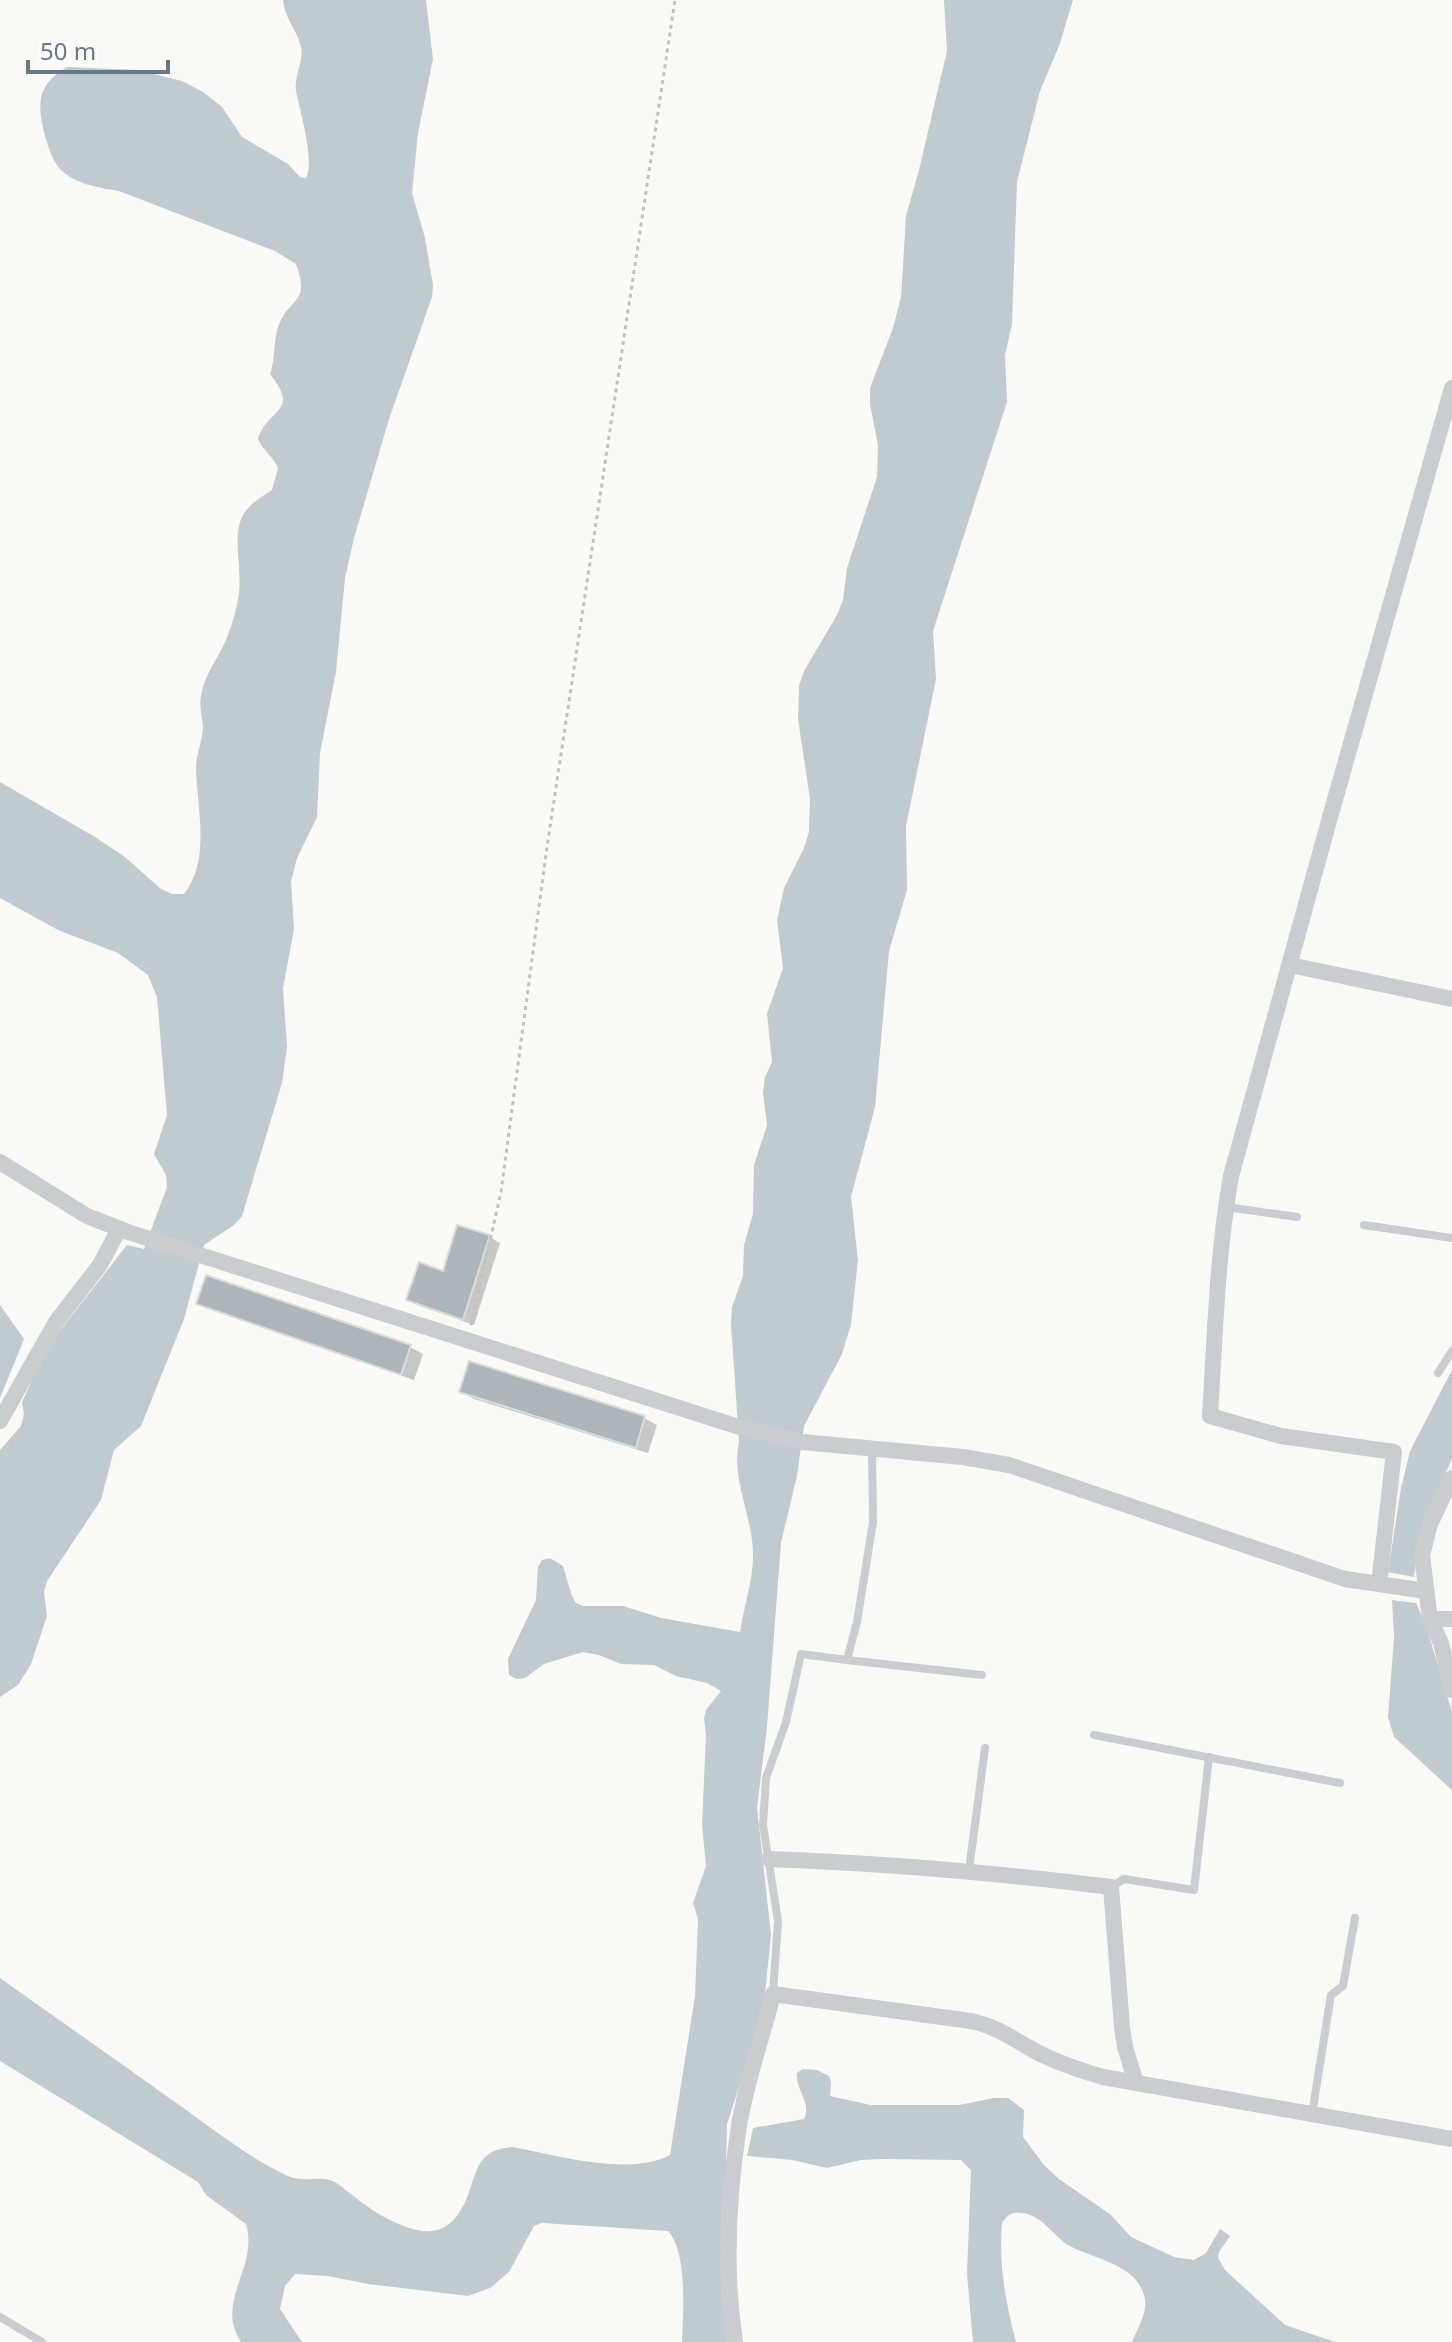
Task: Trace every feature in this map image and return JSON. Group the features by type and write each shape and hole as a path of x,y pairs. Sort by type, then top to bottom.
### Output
{"street":[{"path":"1379,1584 1394,1452 1281,1436 1210,1416 1219,1258 1235,1161 1452,388"},
{"path":"1290,965 1452,999"},
{"path":"0,1162 87,1216 124,1230 736,1426 802,1442 963,1457 1009,1465 1345,1579 1426,1591"},
{"path":"0,1421 56,1322 124,1230"},
{"path":"1452,1478 1425,1539 1422,1563 1430,1619 1441,1643 1452,1690"},
{"path":"1430,1619 1452,1619"},
{"path":"769,1859 969,1870 1111,1887 1122,2027 1129,2065 1136,2083"},
{"path":"735,2342 729,2301 728,2239 739,2124 773,1994 982,2023 1063,2064 1103,2077 1452,2139"}],"lane":[{"path":"1226,1207 1297,1217"},
{"path":"1364,1225 1452,1238"},
{"path":"1438,1373 1452,1351"},
{"path":"847,1660 857,1622 873,1522 872,1449"},
{"path":"773,1994 778,1921 763,1825 766,1778 786,1722 801,1654 982,1675"},
{"path":"1094,1735 1340,1783"},
{"path":"969,1870 985,1748"},
{"path":"1111,1887 1124,1879 1194,1890 1209,1757"},
{"path":"1311,2115 1331,1995 1343,1986 1355,1918"},
{"path":"0,2317 42,2342"}],"path":[{"path":"467,1340 501,1192 547,847 675,0"}],"shaded area":[{"path":"283,0 426,0 433,59 418,133 412,193 425,238 433,285 432,297 389,419 345,578 336,672 320,753 317,817 297,858 291,881 294,929 283,988 287,1047 282,1083 242,1216 204,1245 184,1319 141,1426 114,1450 101,1500 47,1581 44,1592 47,1616 31,1664 18,1685 0,1697 0,1450 21,1426 24,1414 22,1402 48,1346 127,1245 144,1249 167,1187 166,1175 154,1154 167,1115 157,997 148,975 118,953 58,930 0,898 0,782 95,837 125,857 161,889 172,894 184,894 192,880 200,850 196,769 203,731 201,696 208,674 226,640 237,605 241,519 250,506 272,490 278,468 258,439 282,403 283,396 270,374 276,334 280,322 298,298 301,286 296,264 275,251 119,191 88,185 67,175 55,162 48,145 42,125 41,97 49,81 67,67 138,70 182,81 222,107 242,137 306,178 308,148 296,91 301,47"},
{"path":"944,0 1073,0 1059,46 1040,91 1017,182 1012,324 1005,355 1007,402 933,631 936,679 906,826 907,890 889,951 875,1107 851,1197 858,1260 851,1324 842,1354 804,1426 797,1476 781,1543 767,1727 757,1808 771,1935 763,2013 727,2124 723,2288 727,2342 682,2342 681,2268 679,2254 668,2231 542,2223 534,2226 509,2272 490,2288 468,2296 295,2274 285,2286 280,2309 302,2342 241,2342 232,2313 247,2256 246,2224 206,2195 198,2182 0,2061 0,1978 259,2161 294,2178 335,2182 379,2214 414,2229 436,2230 455,2218 481,2162 490,2153 501,2149 512,2147 614,2164 653,2161 670,2155 695,1996 698,1919 693,1903 706,1866 702,1825 704,1718 706,1710 721,1691 654,1665 621,1664 583,1652 544,1664 525,1678 517,1679 509,1675 508,1659 536,1600 538,1567 542,1560 550,1558 563,1566 572,1596 576,1603 583,1606 623,1606 661,1618 740,1632 753,1552 738,1470 731,1323 732,1307 743,1276 744,1245 753,1214 754,1165 767,1125 763,1093 765,1077 772,1062 767,1014 783,968 777,920 784,888 809,832 810,799 798,719 799,686 843,600 847,568 877,477 878,445 870,388 893,328 901,297 906,216 947,51"},
{"path":"0,1305 24,1339 0,1398"},
{"path":"1452,1370 1452,1458 1419,1537 1414,1577 1388,1572 1410,1451"},
{"path":"1392,1600 1416,1603 1427,1629 1452,1712 1452,1790 1394,1737 1388,1717 1394,1637"},
{"path":"803,2069 817,2070 829,2076 830,2096 870,2105 959,2105 1008,2098 1024,2110 1023,2137 1044,2165 1111,2215 1131,2237 1174,2257 1194,2260 1206,2253 1220,2229 1230,2236 1218,2258 1225,2270 1285,2325 1335,2342 1132,2342 1142,2319 1145,2301 1139,2284 1132,2276 1112,2263 1068,2245 1036,2218 1019,2213 1011,2214 1002,2223 1001,2240 1004,2283 1016,2342 973,2342 967,2274 971,2170 961,2160 861,2160 827,2168 792,2160 747,2156 753,2128 804,2119 806,2107 797,2079 797,2073"}],"building":[{"path":"457,1225 490,1235 463,1320 406,1300 419,1262 443,1271"},
{"path":"206,1275 411,1345 401,1375 196,1304"},
{"path":"469,1361 645,1416 636,1448 459,1392"}]}
